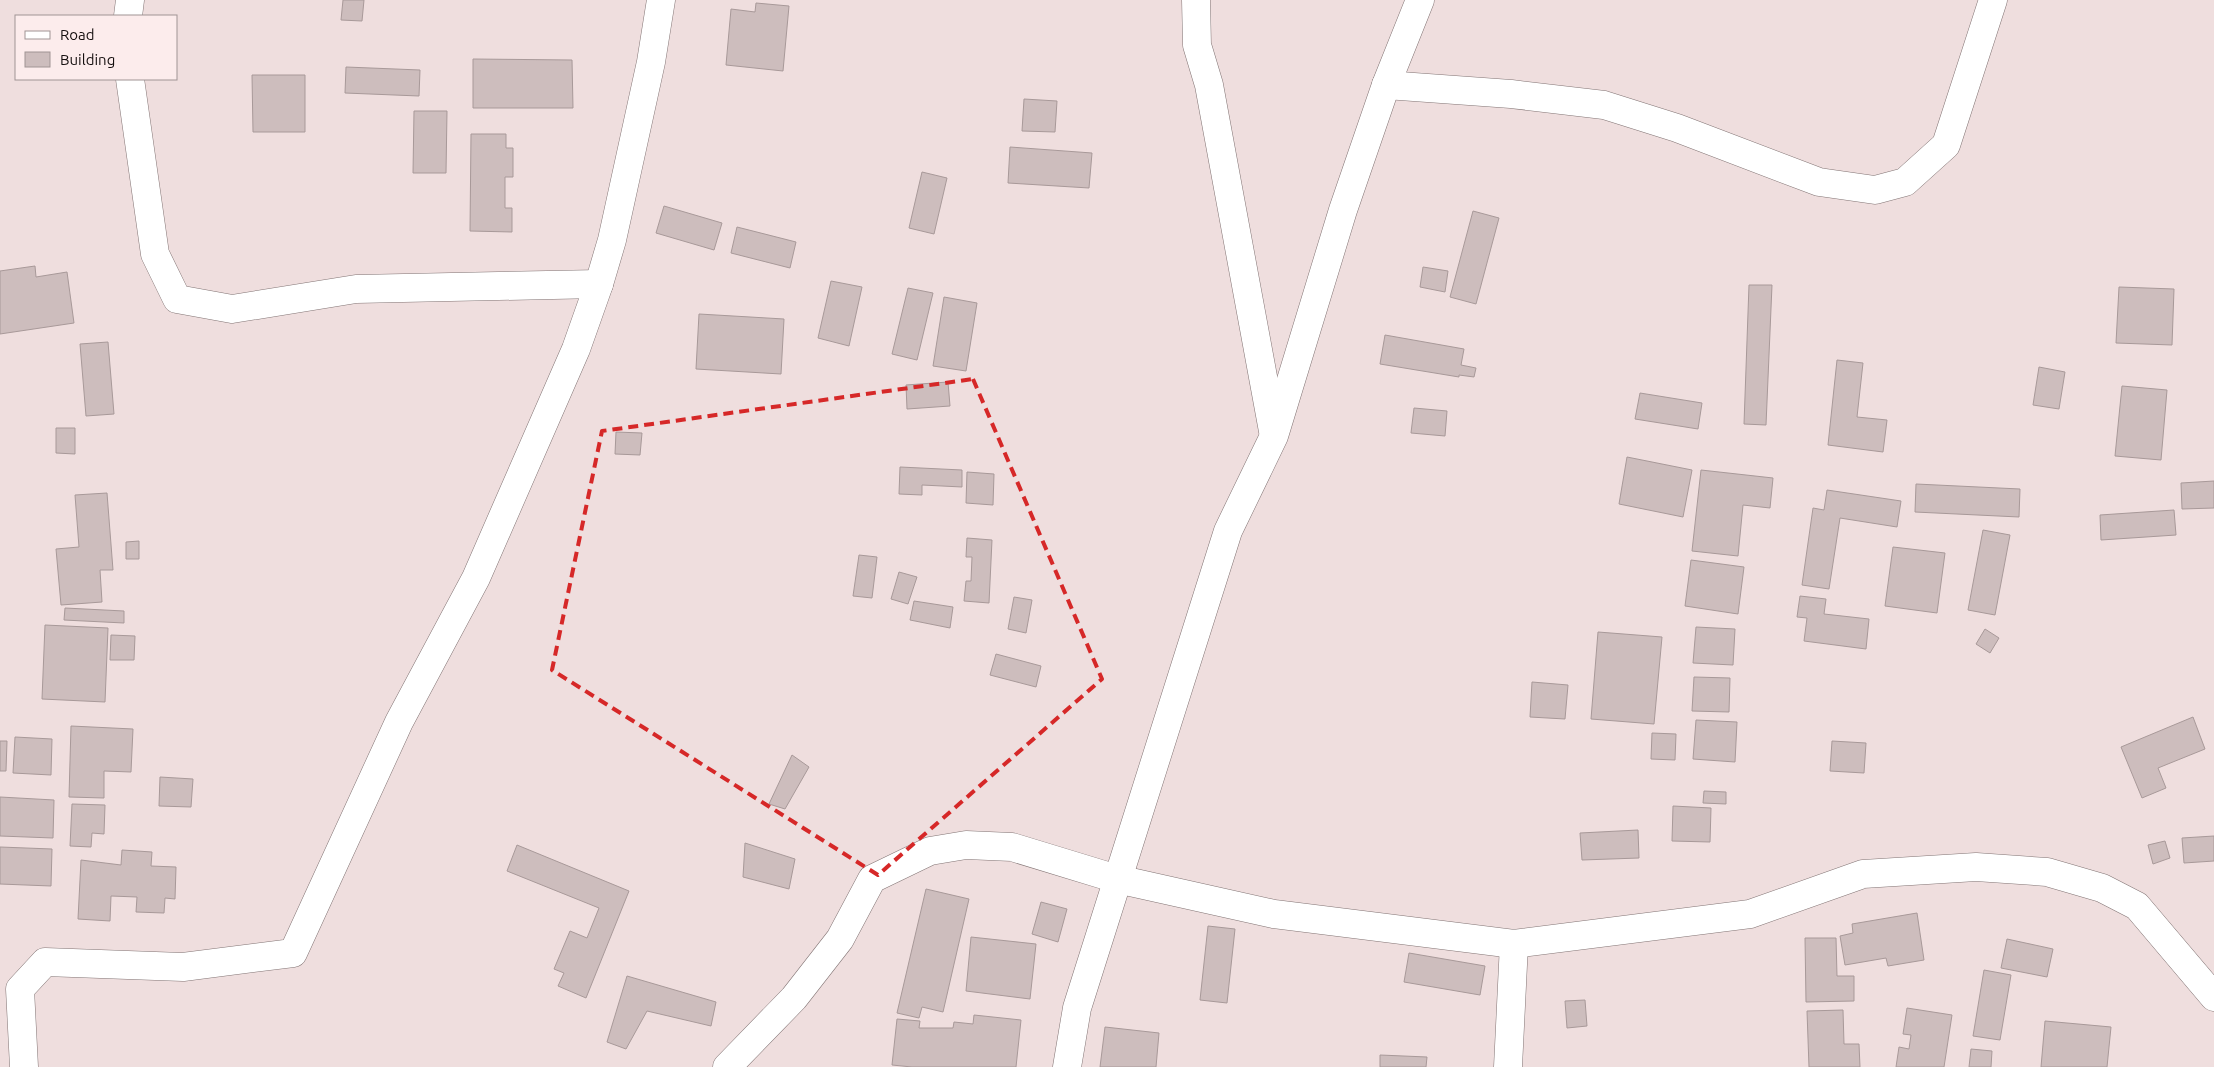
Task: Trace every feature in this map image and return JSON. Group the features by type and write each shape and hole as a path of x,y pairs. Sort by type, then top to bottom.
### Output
{"street":[{"path":"128,15 130,0"},
{"path":"24,1067 20,989 45,962 183,966 293,953 399,722 476,578 576,349 612,240 651,62 661,0"},
{"path":"1196,0 1197,45 1209,85 1274,436"},
{"path":"1067,1067 1077,1008 1228,532 1274,436 1343,210 1386,85 1420,0"},
{"path":"1386,85 1511,94 1604,104 1677,128 1819,182 1875,190 1905,182 1946,145 1993,0"},
{"path":"130,80 154,254 177,299 232,310 356,289 599,284"},
{"path":"727,1067 794,998 840,940 872,879 930,850 966,845 988,844 1012,847 1117,879 1274,914 1514,944 1750,914 1863,874 1976,867 2047,872 2102,888 2137,906 2214,997"},
{"path":"1508,1067 1514,944"}],"highlighted area":[{"path":"973,379 1102,679 878,875 552,670 602,431"}],"building":[{"path":"343,0 364,0 362,21 341,20"},
{"path":"756,3 789,6 783,71 726,65 731,9 755,12"},
{"path":"473,59 572,60 573,108 473,108"},
{"path":"346,67 420,70 419,96 345,93"},
{"path":"252,75 305,75 305,132 253,132"},
{"path":"1024,99 1057,101 1055,132 1022,131"},
{"path":"414,111 447,111 446,173 413,173"},
{"path":"471,134 506,134 506,148 513,148 513,177 505,177 505,208 512,208 512,232 470,231"},
{"path":"1010,147 1092,153 1089,188 1008,183"},
{"path":"922,172 947,178 934,234 909,228"},
{"path":"664,206 722,223 714,250 656,233"},
{"path":"1473,211 1499,218 1476,304 1450,297"},
{"path":"737,227 796,242 790,268 731,253"},
{"path":"35,266 36,277 67,272 74,323 0,334 0,271"},
{"path":"1423,267 1448,271 1445,292 1420,287"},
{"path":"831,281 862,287 849,346 818,338"},
{"path":"1749,285 1772,285 1766,425 1744,424"},
{"path":"2119,287 2174,289 2172,345 2116,343"},
{"path":"908,288 933,293 917,360 892,354"},
{"path":"944,297 977,303 966,371 933,366"},
{"path":"699,314 784,319 781,374 696,369"},
{"path":"1385,335 1464,349 1461,365 1476,368 1474,377 1459,375 1459,377 1380,364"},
{"path":"108,342 114,414 86,416 80,344"},
{"path":"1837,360 1863,363 1857,417 1887,420 1883,452 1828,445"},
{"path":"2039,367 2065,372 2059,409 2033,405"},
{"path":"948,382 950,406 907,409 906,385"},
{"path":"2122,386 2167,390 2161,460 2115,456"},
{"path":"1640,393 1702,403 1698,429 1635,419"},
{"path":"1414,408 1447,411 1445,436 1411,433"},
{"path":"56,428 75,428 75,454 56,453"},
{"path":"616,432 642,433 640,455 615,454"},
{"path":"1627,457 1692,470 1683,517 1619,504"},
{"path":"900,467 962,470 962,487 922,485 922,495 899,494"},
{"path":"1701,470 1773,478 1770,508 1743,505 1738,556 1692,551"},
{"path":"967,472 994,474 993,505 966,503"},
{"path":"2214,481 2214,508 2182,509 2181,483"},
{"path":"1916,484 2020,489 2019,517 1915,512"},
{"path":"1827,490 1901,501 1897,527 1840,518 1829,589 1802,585 1813,508 1824,510"},
{"path":"107,493 113,570 100,570 102,602 61,605 56,549 79,547 75,495"},
{"path":"2174,510 2176,535 2101,540 2100,515"},
{"path":"1983,530 2010,535 1995,615 1968,610"},
{"path":"967,538 992,540 989,603 964,601 966,581 971,581 972,557 966,557"},
{"path":"139,541 139,559 126,559 126,542"},
{"path":"1893,547 1945,553 1937,613 1885,606"},
{"path":"859,555 877,557 872,598 853,596"},
{"path":"1691,560 1744,567 1738,614 1685,606"},
{"path":"899,572 917,577 908,604 891,599"},
{"path":"1800,596 1826,599 1824,614 1869,619 1866,649 1804,641 1807,618 1797,617"},
{"path":"1014,597 1032,600 1026,633 1008,629"},
{"path":"914,601 953,607 950,628 910,620"},
{"path":"65,608 124,611 124,623 64,620"},
{"path":"45,625 108,628 105,702 42,699"},
{"path":"1696,627 1735,629 1733,665 1693,663"},
{"path":"1985,629 1999,638 1990,653 1976,644"},
{"path":"1598,632 1662,637 1654,724 1591,719"},
{"path":"111,635 135,636 134,660 110,660"},
{"path":"996,654 1041,666 1036,687 990,675"},
{"path":"1694,677 1730,678 1729,712 1692,711"},
{"path":"1532,682 1568,685 1565,719 1530,717"},
{"path":"2193,717 2205,749 2158,768 2166,788 2142,798 2121,747"},
{"path":"1696,720 1737,722 1735,762 1693,759"},
{"path":"71,726 133,729 131,772 104,771 104,798 69,797"},
{"path":"1652,733 1676,734 1675,760 1651,759"},
{"path":"15,737 52,739 51,775 13,773"},
{"path":"0,741 7,741 6,771 0,771"},
{"path":"1832,741 1866,743 1864,773 1830,771"},
{"path":"792,755 809,767 785,809 769,804"},
{"path":"160,777 193,779 191,807 159,806"},
{"path":"1704,791 1726,792 1726,804 1703,803"},
{"path":"0,797 54,800 53,838 0,836"},
{"path":"72,804 105,805 104,834 92,833 91,847 70,846"},
{"path":"1673,806 1711,808 1710,842 1672,841"},
{"path":"1638,830 1639,858 1582,860 1580,833"},
{"path":"2214,836 2214,861 2184,863 2182,838"},
{"path":"2165,841 2170,858 2153,864 2148,845"},
{"path":"745,843 795,859 789,889 743,877"},
{"path":"517,845 629,891 586,998 558,986 564,973 554,969 570,931 587,938 599,908 507,871"},
{"path":"0,847 52,849 51,886 0,884"},
{"path":"122,850 152,852 151,866 176,867 175,899 165,898 164,913 136,912 137,897 111,896 110,921 78,919 81,860 121,865"},
{"path":"926,889 969,899 943,1012 922,1007 919,1018 897,1013"},
{"path":"1041,902 1067,909 1058,942 1032,934"},
{"path":"1917,913 1924,960 1888,966 1886,958 1845,965 1840,936 1853,933 1852,924"},
{"path":"1208,926 1235,929 1227,1003 1200,1000"},
{"path":"971,937 1036,944 1030,999 966,991"},
{"path":"1805,938 1836,938 1837,976 1854,976 1854,1001 1806,1002"},
{"path":"2007,939 2053,949 2047,977 2001,968"},
{"path":"1409,953 1485,966 1480,995 1404,982"},
{"path":"1984,970 2011,975 2000,1040 1973,1036"},
{"path":"627,976 716,1002 711,1026 647,1011 626,1049 607,1042"},
{"path":"1585,1000 1587,1026 1567,1028 1565,1001"},
{"path":"1907,1008 1952,1015 1944,1067 1896,1067 1899,1047 1909,1049 1911,1035 1903,1034"},
{"path":"1843,1010 1844,1044 1859,1044 1860,1067 1809,1067 1807,1011"},
{"path":"974,1015 1021,1020 1016,1067 912,1067 892,1065 897,1019 920,1021 919,1028 953,1028 954,1022 973,1024"},
{"path":"2045,1021 2111,1027 2107,1067 2041,1067"},
{"path":"1105,1027 1159,1033 1156,1067 1100,1067"},
{"path":"1971,1049 1992,1051 1991,1067 1969,1067"},
{"path":"1380,1055 1427,1057 1426,1067 1380,1067"}]}
